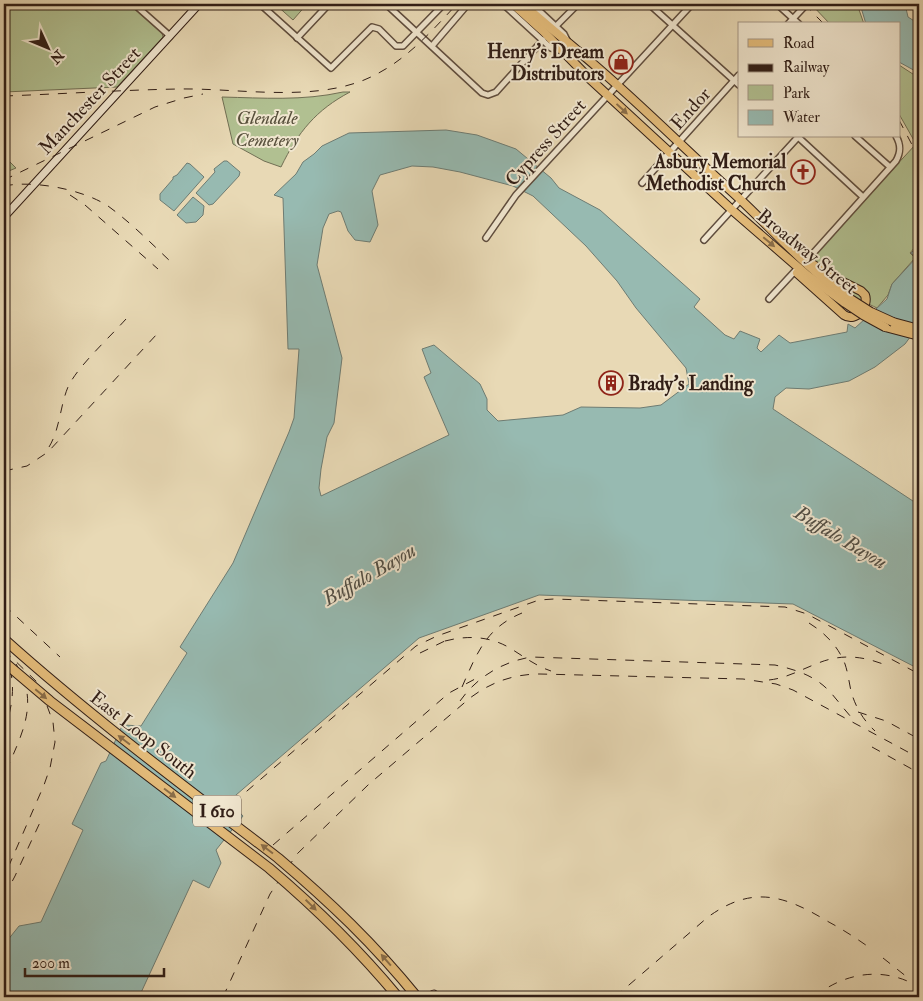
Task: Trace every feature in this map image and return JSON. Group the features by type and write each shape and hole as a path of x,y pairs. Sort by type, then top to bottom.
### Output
{"highway":[{"name":"East Loop South","path":"4,639 103,724 306,881 368,940 417,997"},
{"name":"East Loop South","path":"4,662 50,701 269,868 295,890 356,949 398,997"}],"main road":[{"name":"Broadway Street","path":"513,4 607,95 732,210 825,289 892,322 919,329"},
{"name":"Broadway Street","path":"523,4 617,85 863,315 885,327 919,336"},
{"path":"786,245 831,276 865,294 866,303 858,315 854,318 848,318 844,315 795,271 790,265 789,260"}],"street":[{"path":"134,4 170,36"},
{"name":"Manchester Street","path":"4,217 199,4"},
{"path":"260,4 331,68 372,27 379,29 396,46 406,44 444,4"},
{"path":"297,38 329,4"},
{"path":"386,4 482,93 488,96 496,92 543,40"},
{"path":"432,46 468,4"},
{"name":"Broadway Street","path":"503,4 551,48 562,51"},
{"name":"Broadway Street","path":"532,4 564,34 569,45"},
{"path":"556,26 578,4"},
{"path":"649,4 738,84"},
{"name":"Cypress Street","path":"486,238 516,195 692,4"},
{"path":"777,4 797,22"},
{"path":"790,22 804,7"},
{"name":"Endor","path":"642,183 738,76"},
{"path":"704,240 797,138"},
{"path":"799,138 863,196"},
{"path":"857,138 890,168"},
{"path":"808,259 896,161 900,148 897,138"},
{"path":"769,299 795,271"},
{"path":"428,997 434,994 438,997"}],"green space":[{"path":"4,4 129,4 162,33 163,37 117,87 4,92"},
{"path":"275,4 307,4 293,20"},
{"path":"811,4 857,4 863,22 828,22"},
{"path":"900,66 919,78 919,240 917,240 915,247 910,253 915,258 892,284 888,295 877,308 848,293 827,278 815,261 816,252 916,144 900,116"},
{"name":"Glendale Cemetery","path":"350,92 327,106 309,123 287,154 281,167 264,161 233,144 222,97 298,98"},
{"path":"4,156 16,168 4,173"}],"water":[{"path":"860,4 905,4 908,17 919,24 919,73 900,63 900,22 865,22"},
{"name":"Buffalo Bayou","path":"446,130 477,135 516,149 551,178 559,188 600,210 700,299 694,307 725,335 734,339 740,331 760,339 757,348 761,352 779,335 790,343 847,332 848,324 855,328 887,299 892,284 916,258 911,253 919,245 919,325 905,344 875,367 849,381 809,389 786,388 775,397 773,409 919,505 919,669 793,604 539,595 419,638 229,801 243,816 216,850 221,863 209,888 193,880 139,997 4,997 4,955 7,941 19,926 41,922 83,830 72,824 101,763 106,761 122,726 141,726 187,653 180,647 233,563 289,432 294,418 299,349 288,349 283,198 274,195 296,174 303,162 322,146 349,133","holes":["412,166 433,167 513,186 533,196 586,246 617,281 636,308 686,368 689,384 661,405 640,408 581,407 563,415 498,421 487,410 487,399 480,384 434,345 422,349 431,373 424,377 449,435 321,496 319,488 321,469 327,437 334,423 342,358 317,265 323,228 329,214 338,211 341,212 348,231 355,240 370,242 378,225 372,191 380,175"]},
{"path":"224,161 227,161 240,172 239,176 213,204 209,205 196,193 215,172 214,169"},
{"path":"187,163 204,177 174,211 160,200 160,194"},
{"path":"193,197 204,206 203,215 196,222 186,223 177,215"}],"railway":[{"path":"4,96 179,89 297,92 343,87 364,80 391,66 426,37 457,4"},
{"path":"804,4 822,22"},
{"path":"4,180 155,107 203,94"},
{"path":"900,122 919,158"},
{"path":"4,186 29,184 57,187 97,200 124,219 171,262"},
{"path":"70,195 85,205 158,269"},
{"path":"49,447 53,440 65,394 72,379 86,361 126,319"},
{"path":"4,471 27,466 48,452 157,334"},
{"path":"233,803 416,646 437,636 539,600 785,607 807,614 919,674"},
{"path":"4,605 60,657"},
{"path":"462,687 478,653 491,634 510,619 522,613"},
{"path":"809,623 826,636 839,651 845,664 855,702 863,717 875,731"},
{"path":"420,653 451,638"},
{"path":"445,641 462,638 488,639 505,645 551,671"},
{"path":"4,650 39,684 53,722 55,742 50,768 44,785 4,877"},
{"path":"4,731 10,712 12,693 11,674 5,656"},
{"path":"460,701 474,685 491,672 520,659 531,657 775,665 798,672 819,682 854,720"},
{"path":"769,680 788,676 834,658 861,658 888,666"},
{"path":"6,771 23,731 28,705 23,678 16,664"},
{"path":"223,997 270,894 297,854 368,785 470,698 503,680 530,674 540,674 743,679 776,684 793,690 919,758"},
{"path":"273,845 449,693 475,679"},
{"path":"858,712 886,721 919,739"},
{"path":"872,747 919,773"},
{"path":"4,897 43,816"},
{"path":"615,997 708,917 739,900 754,897 768,897 796,905 838,927 870,948"},
{"path":"883,958 907,977"},
{"path":"814,997 839,982 865,975 879,974 892,976 906,980 919,987"}],"place":[{"name":"Henry's Dream Distributors","path":"621,62"},
{"name":"Asbury Memorial Methodist Church","path":"803,172"},
{"name":"Brady’s Landing","path":"611,383"}]}
